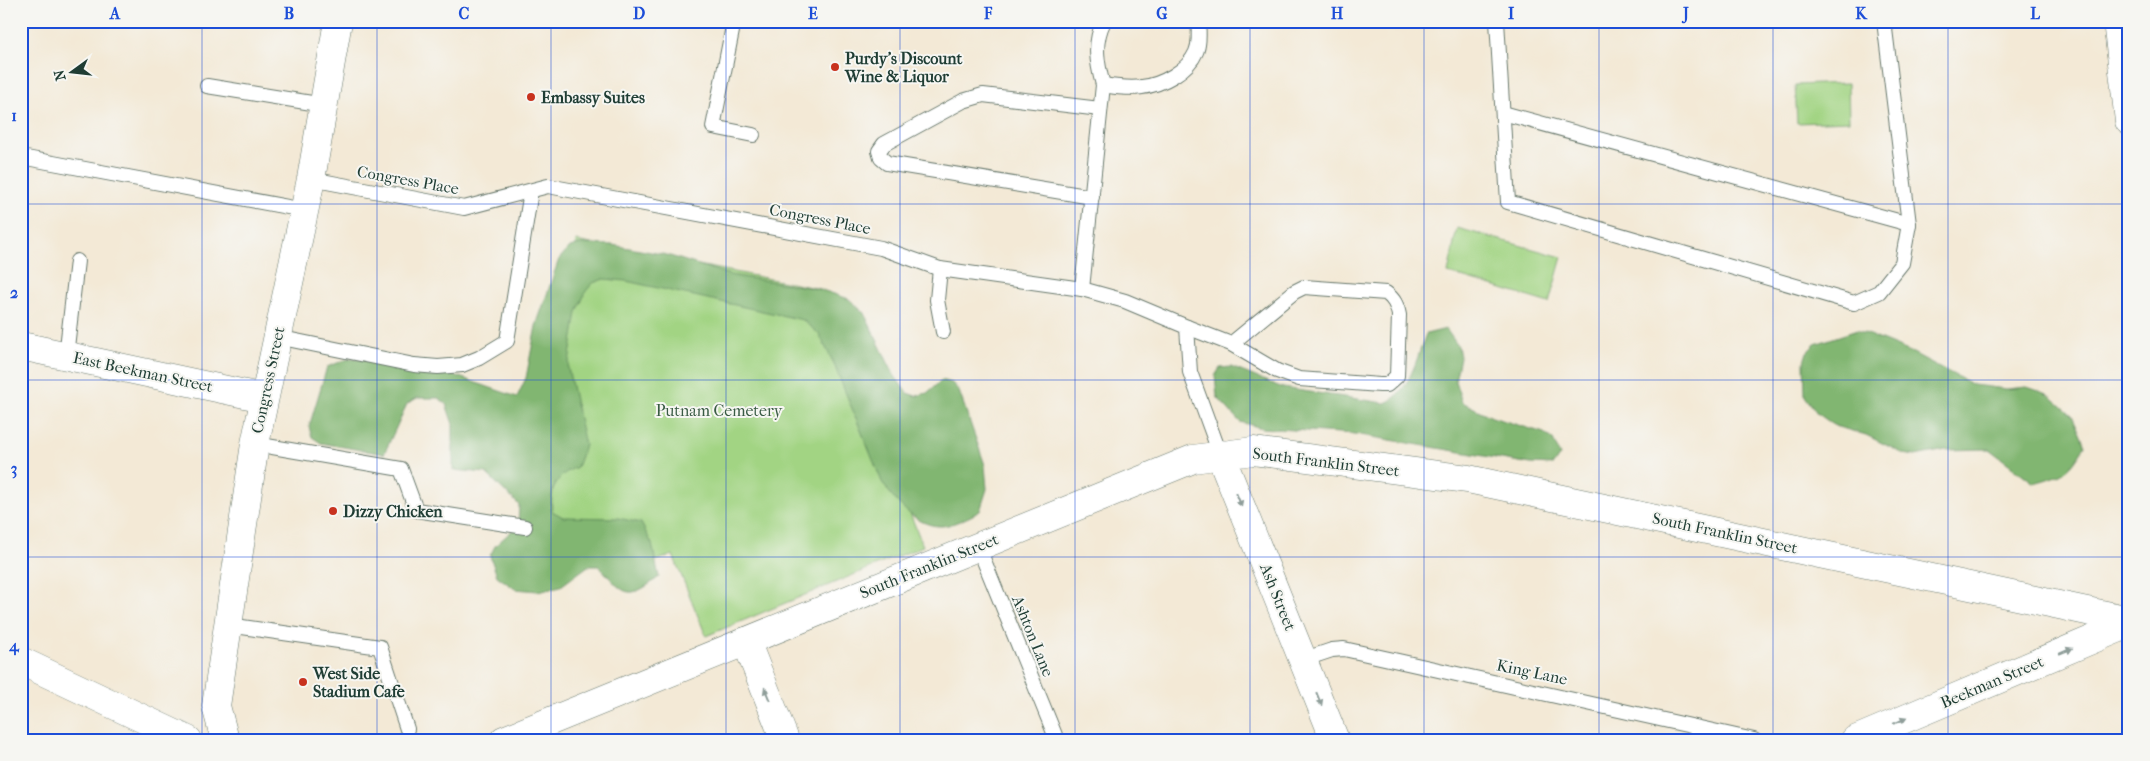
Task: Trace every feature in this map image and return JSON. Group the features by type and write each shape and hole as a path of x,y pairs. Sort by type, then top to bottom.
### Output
{"street":[{"name":"Congress Street","path":"225,740 216,706 255,444 311,180 338,21"},
{"path":"2117,21 2129,121"},
{"name":"East Beekman Street","path":"21,346 264,398"},
{"name":"South Franklin Street","path":"507,739 1192,459 1253,451 1468,479 2129,620"},
{"name":"Ash Street","path":"1220,454 1335,740"},
{"name":"Beekman Street","path":"1855,740 2129,624"},
{"path":"746,641 785,740"},
{"path":"21,661 188,740"}],"lane":[{"path":"734,21 713,127 753,135"},
{"path":"1082,289 1103,85 1096,61 1097,44 1104,21"},
{"path":"1103,85 1120,88 1142,87 1164,81 1183,68 1196,52 1199,35 1198,21"},
{"path":"1497,21 1508,202 1854,303 1879,292 1902,262 1909,224 1884,21"},
{"path":"207,86 324,105"},
{"path":"1092,197 887,163 881,158 879,151 884,144 963,101 978,96 993,95 1100,109"},
{"path":"1503,113 1909,224"},
{"path":"21,157 304,210"},
{"name":"Congress Place","path":"311,180 464,208 548,186 881,248 940,268 1082,289 1125,301 1187,328 1231,344 1277,371 1299,379 1387,385 1393,381 1398,369 1399,315 1397,306 1386,293 1304,287 1294,292 1231,344"},
{"path":"277,337 414,365 438,368 462,364 479,358 507,341 531,190"},
{"path":"66,356 77,262"},
{"path":"940,268 937,300 943,332"},
{"path":"1187,328 1190,372 1220,454"},
{"path":"255,444 401,469 416,510 525,527"},
{"name":"Ashton Lane","path":"978,546 1057,740"},
{"path":"228,625 380,647 407,729"},
{"name":"King Lane","path":"1302,660 1332,650 1344,649 1754,740"}],"green space":[{"path":"1848,83 1849,121 1797,123 1795,85"},
{"path":"1457,228 1562,257 1549,303 1448,273"},
{"name":"Putnam Cemetery","path":"576,241 821,289 923,546 706,636 673,555 655,561 514,568"},
{"path":"581,244 613,245 667,255 730,275 819,289 849,299 864,313 894,375 907,393 916,396 927,393 942,380 952,383 959,391 985,465 987,489 980,511 955,523 940,526 922,522 899,504 882,482 833,362 819,334 803,320 626,281 604,279 593,283 586,291 577,312 568,368 585,445 577,467 564,474 553,490 552,511 563,517 618,518 641,523 652,544 659,577 639,590 632,592 620,588 599,566 588,566 561,586 538,591 515,589 497,576 490,556 495,546 518,525 519,505 486,473 453,470 453,424 446,404 439,398 417,398 407,404 384,454 321,443 312,437 309,427 327,367 348,359 413,361 517,397 526,378 536,326 559,259 570,247"},
{"path":"1446,329 1458,346 1460,357 1455,381 1462,402 1492,417 1544,433 1553,440 1560,455 1553,465 1531,464 1355,434 1262,428 1240,422 1217,397 1215,376 1220,368 1231,367 1283,388 1385,403 1400,392 1406,383 1426,334"},
{"path":"1857,330 1913,353 1973,385 2006,389 2027,387 2048,394 2072,415 2085,445 2075,461 2065,471 2059,475 2034,483 1989,449 1946,450 1915,456 1904,454 1866,435 1835,426 1817,413 1805,396 1804,362 1807,352 1815,344"}],"place":[{"name":"Purdy's Discount Wine & Liquor","path":"835,67"},
{"name":"Embassy Suites","path":"531,97"},
{"name":"Dizzy Chicken","path":"333,511"},
{"name":"West Side Stadium Cafe","path":"303,682"}]}
